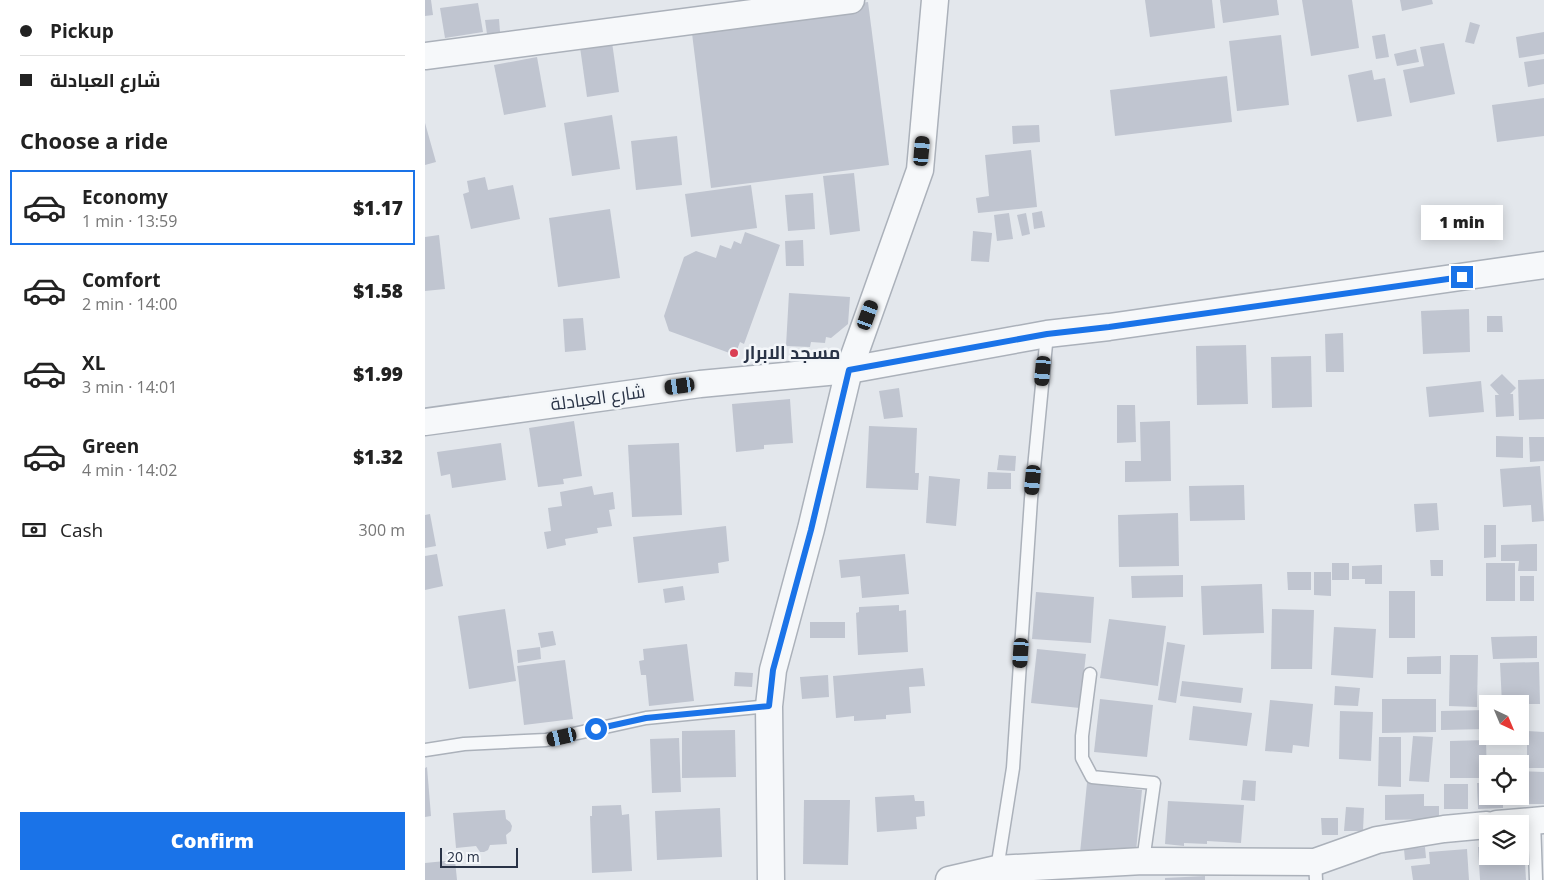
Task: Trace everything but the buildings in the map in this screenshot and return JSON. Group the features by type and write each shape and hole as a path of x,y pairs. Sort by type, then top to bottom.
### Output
{"street":[{"path":"425,56 851,0"},
{"path":"771,880 769,706 773,670 811,530 849,370 920,170 935,0"},
{"name":"شارع العبادلة","path":"425,422 700,384 849,370 1047,334 1544,266"},
{"path":"949,880 997,869 1143,861 1315,871 1377,840 1444,829 1479,826"}],"lane":[{"path":"997,869 1013,768 1031,499 1047,334"},
{"path":"1090,674 1082,736 1082,758 1091,778 1154,783 1143,861"},
{"path":"425,750 464,744 546,740 646,718 769,706"},
{"path":"1536,880 1539,820"}],"place":[{"name":"مسجد الابرار","path":"734,353"}],"route":[{"path":"596,729 646,718 769,706 773,670 811,530 849,370 1047,334 1109,327 1462,277"}]}
